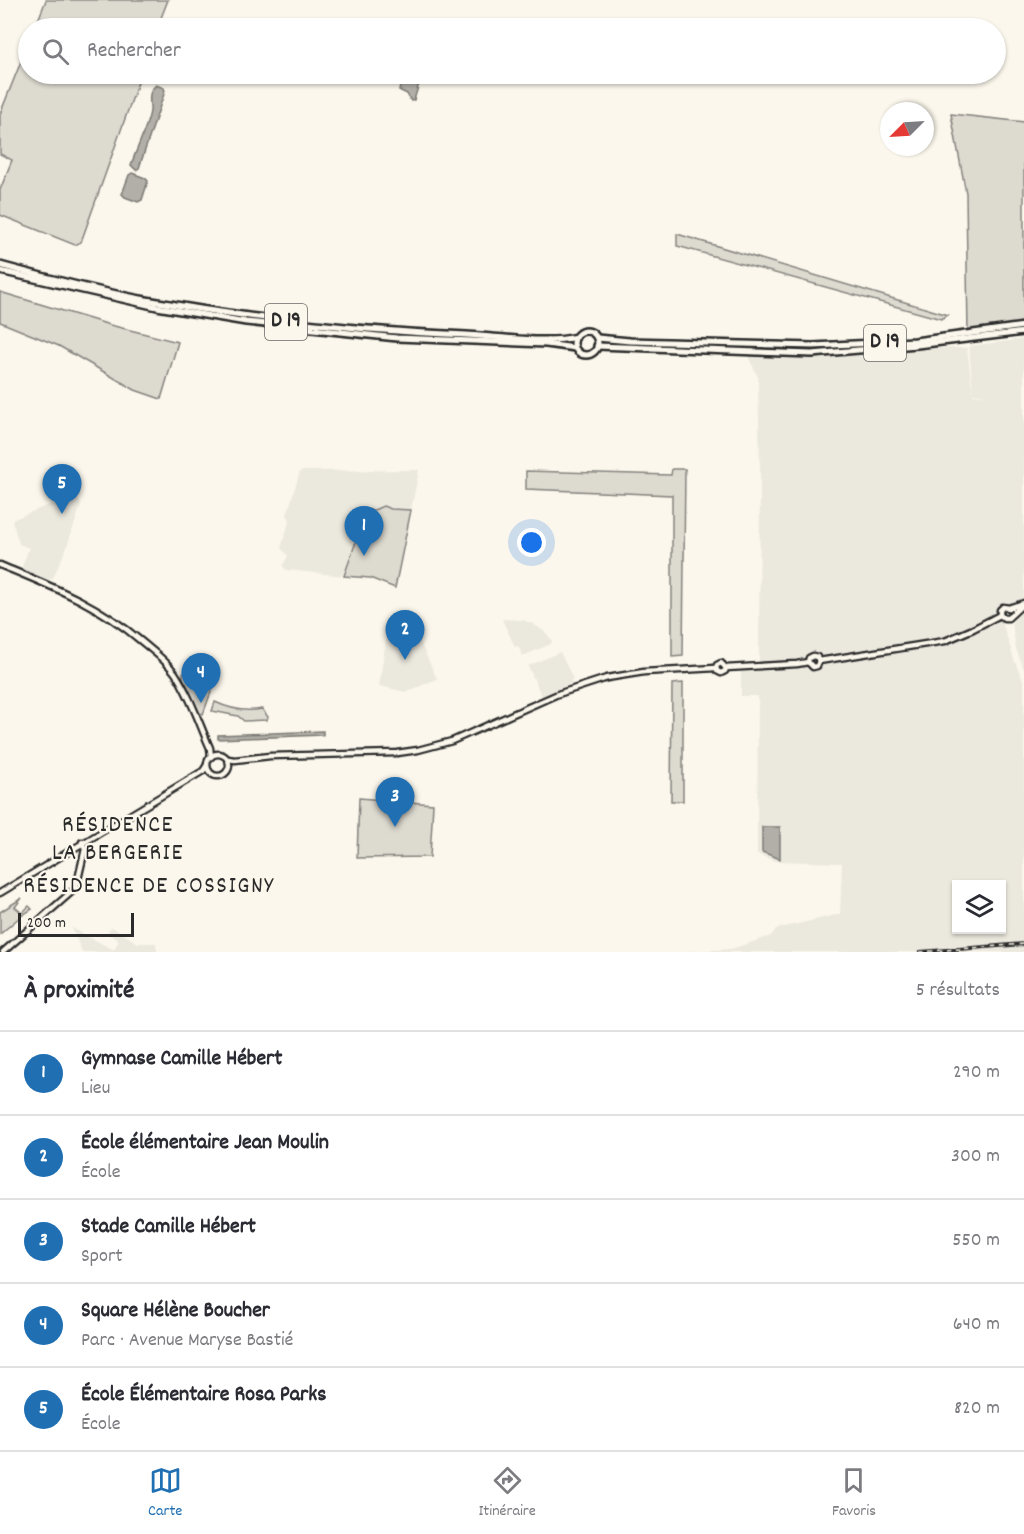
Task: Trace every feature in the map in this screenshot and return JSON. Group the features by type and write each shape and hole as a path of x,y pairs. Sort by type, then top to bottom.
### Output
{"main road":[{"name":"D 19","path":"0,265 144,300 290,322 396,332 540,339 576,337"},
{"name":"D 19","path":"0,272 157,308 292,328 397,338 546,344 575,348"},
{"name":"D 19","path":"597,338 813,346 915,341 1024,326"},
{"path":"588,331 597,338 594,352 587,355 575,348 576,337 582,332 588,331"},
{"name":"D 19","path":"597,346 813,354 1024,332"}],"street":[{"path":"0,565 98,609 160,656 184,688 210,748 211,757 208,768 0,893"},
{"path":"210,748 231,761 260,757 397,753 452,741 558,694 607,678 644,672 716,668 721,663 726,668 808,662 813,667 818,666 819,661 945,640 1000,615 1002,608 1024,603"},
{"path":"1000,615 1006,618 1024,603"},
{"path":"1009,608 1011,615"},
{"path":"211,757 217,754"},
{"path":"208,768 216,776 223,775 228,771 231,761"},
{"path":"3,952 76,888 85,849 82,842"}],"shaded area":[{"path":"46,0 168,0 161,18 39,18"},
{"path":"18,69 18,84 137,84 81,242 75,245 0,215 0,190 12,160 0,154 0,114"},
{"path":"401,84 419,84 414,100 411,101 407,94 399,90"},
{"path":"156,85 164,88 165,91 139,168 136,170 131,165 145,130 150,111 150,95"},
{"path":"951,114 1024,122 1024,326 968,335 966,193"},
{"path":"132,173 148,181 142,200 138,202 122,194 129,175"},
{"path":"677,234 948,315 941,319 677,246"},
{"path":"0,292 110,325 178,342 161,399 135,390 59,346 0,322"},
{"path":"1024,339 1024,599 997,606 1024,682 1024,952 684,952 731,949 771,936 776,929 840,914 842,863 775,861 757,854 758,696 741,696 741,668 759,666 758,377 746,352 812,354 916,348 967,348 973,395 987,395 973,394 969,346"},
{"path":"672,469 685,469 683,656 672,657 672,495 526,489 526,471 671,475"},
{"path":"419,470 411,510 391,509 383,506 367,510 344,576 284,568 283,565 288,556 281,548 290,519 287,515 300,471"},
{"path":"76,494 81,505 53,578 48,580 21,569 29,548 19,544 12,520"},
{"path":"383,506 391,509 411,510 395,588 370,578 344,576 367,510"},
{"path":"1024,610 1024,670 1016,649 1012,623 1016,616"},
{"path":"502,619 523,620 531,623 544,631 552,640 551,644 523,656 518,646 515,647"},
{"path":"388,627 416,633 437,679 406,692 379,686"},
{"path":"560,652 573,679 572,683 542,697 528,666"},
{"path":"187,672 214,684 203,714 199,713 183,678 183,673"},
{"path":"683,683 683,801 671,801 672,684"},
{"path":"215,702 239,709 262,709 268,717 267,720 244,721 238,716 212,711"},
{"path":"323,731 323,735 218,739 218,735"},
{"path":"359,798 433,804 430,857 357,858"},
{"path":"762,827 780,827 780,859 762,852"},
{"path":"22,898 15,907 22,913 29,906 32,909 0,934 0,912"},
{"path":"112,927 138,943 156,943 157,952 82,952 72,928 114,950 119,940 106,933"}],"railway":[{"path":"920,952 1024,944"}],"place":[{"name":"École Élémentaire Rosa Parks","path":"62,514"},
{"name":"Gymnase Camille Hébert","path":"364,556"},
{"name":"École élémentaire Jean Moulin","path":"405,660"},
{"name":"Square Hélène Boucher","path":"201,703"},
{"name":"Stade Camille Hébert","path":"395,827"}],"district":[{"name":"RÉSIDENCE LA BERGERIE","path":"118,840"},
{"name":"RÉSIDENCE DE COSSIGNY","path":"149,887"}]}
